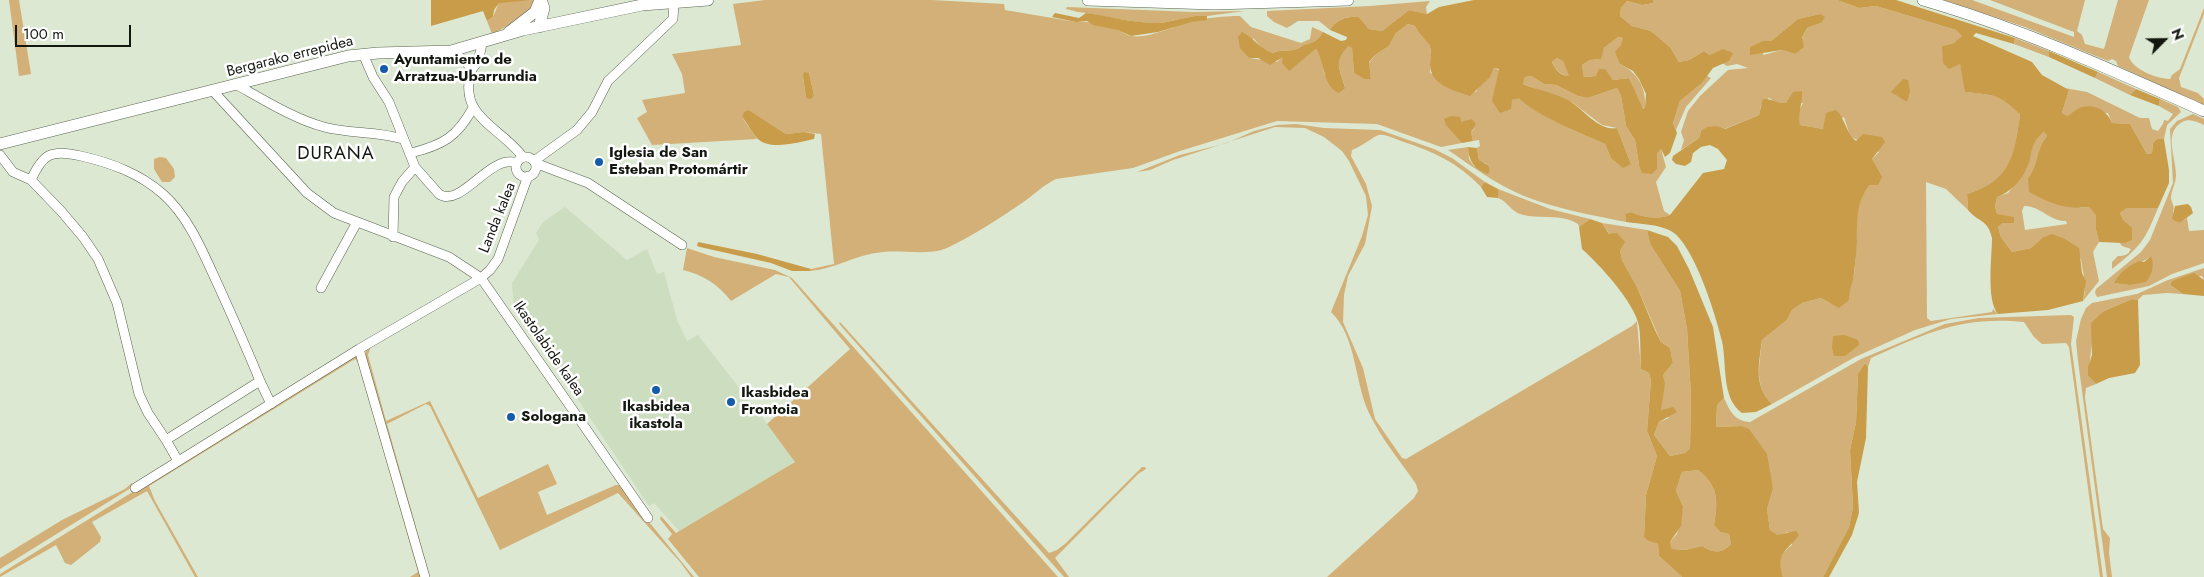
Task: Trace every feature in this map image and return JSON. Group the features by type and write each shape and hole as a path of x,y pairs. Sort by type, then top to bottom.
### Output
{"street":[{"path":"539,27 540,0"},
{"name":"Bergarako errepidea","path":"0,144 331,60 364,54 451,51 539,27 642,5 708,0"},
{"path":"1088,0 1214,4 1348,0"},
{"path":"1923,0 2013,30 2112,69 2204,111"},
{"path":"520,160 518,172 522,176 528,176 534,172 535,162 577,130 592,112 608,81 673,19 674,3"},
{"path":"539,12 551,20 562,22"},
{"path":"506,35 539,12"},
{"path":"482,43 478,60 472,70 468,97 473,108 520,160"},
{"path":"451,51 466,62 472,70"},
{"path":"364,54 372,77 389,102 415,167 439,194 448,198 455,196 484,173 508,162 530,157 535,162 588,183 682,245"},
{"path":"237,85 280,108 323,127 386,134 403,139"},
{"name":"Ikastolabide kalea","path":"213,91 307,193 334,213 449,257 481,278 648,518"},
{"path":"411,153 432,148 447,140 462,127 473,108"},
{"path":"31,180 43,159 59,152 107,162 130,172 163,194 188,225 202,250 271,404"},
{"path":"0,155 13,172 31,180 83,237 98,259 118,302 139,394 148,413 178,461"},
{"path":"393,236 394,196 415,167"},
{"name":"Landa kalea","path":"135,488 415,316 481,278 490,270 504,245 528,176"},
{"path":"321,288 357,222"},
{"path":"359,350 425,577"},
{"path":"166,440 260,381"}],"shaded area":[{"path":"9,0 19,0 31,74 19,76"},
{"path":"431,0 534,0 499,3 494,10 493,17 487,21 483,11 431,26"},
{"path":"534,0 532,6 523,16 492,34 487,21 493,17 499,2"},
{"path":"765,0 932,0 1004,4 1005,10 1097,24 1117,29 1129,35 1138,36 1153,34 1203,19 1240,16 1251,27 1301,43 1310,39 1312,27 1323,32 1315,41 1298,49 1273,53 1264,50 1253,38 1249,58 1277,62 1283,56 1289,70 1316,49 1322,58 1324,74 1345,88 1339,61 1348,45 1352,48 1354,73 1371,79 1369,63 1375,55 1389,46 1396,33 1408,24 1415,26 1429,45 1431,55 1430,73 1476,92 1494,68 1499,70 1496,88 1512,100 1519,97 1536,111 1605,144 1611,158 1631,164 1617,128 1602,125 1573,103 1523,84 1525,77 1531,76 1544,84 1556,85 1578,96 1588,98 1617,88 1621,96 1626,126 1635,140 1639,165 1657,154 1661,149 1666,167 1656,182 1664,211 1670,215 1650,217 1631,212 1625,214 1626,222 1561,208 1524,196 1494,181 1448,150 1468,147 1469,159 1474,166 1487,164 1479,160 1477,148 1480,146 1479,140 1473,141 1471,132 1475,128 1460,138 1462,143 1441,147 1377,124 1277,121 1180,151 1133,168 1056,179 995,221 947,248 932,252 873,253 819,270 810,271 811,269 834,264 821,134 804,132 786,134 749,110 742,117 757,139 652,145 637,118 647,112 642,100 685,93 682,74 672,54 741,45 733,4","holes":["809,73 814,95 806,98 803,76"]},
{"path":"1474,0 1653,0 1654,3 1642,5 1627,1 1621,8 1620,16 1632,26 1651,31 1670,47 1679,62 1689,60 1704,51 1710,55 1723,49 1733,53 1729,61 1713,68 1702,83 1680,101 1673,123 1677,133 1670,153 1665,157 1661,149 1657,154 1657,169 1652,174 1642,173 1635,140 1626,126 1621,96 1617,88 1588,98 1578,96 1556,85 1544,84 1531,76 1525,77 1523,84 1562,97 1599,124 1605,127 1617,128 1631,164 1623,168 1611,158 1605,144 1547,117 1519,98 1512,100 1511,109 1500,113 1492,101 1499,69 1494,68 1490,77 1470,96 1438,82 1431,71 1430,47 1415,26 1408,24 1396,33 1389,46 1375,55 1369,62 1371,79 1365,79 1354,73 1352,48 1348,46 1340,57 1339,62 1345,88 1339,93 1333,89 1326,79 1316,49 1289,71 1282,63 1283,57 1270,65 1258,58 1249,58 1240,48 1238,37 1242,32 1264,49 1273,53 1297,49 1315,41 1323,32 1341,41 1346,40 1347,37 1330,30 1336,23 1347,18 1359,17 1369,29 1382,31 1409,10 1427,14 1439,7","holes":["1618,37 1623,38 1621,45 1615,52 1620,64 1633,71 1639,79 1646,94 1645,107 1643,109 1629,78 1613,80 1605,69 1599,69 1596,76 1584,77 1582,65 1590,60 1601,59 1604,48","1557,58 1563,61 1569,76 1561,74 1555,68 1552,62"]},
{"path":"1653,0 1837,0 1859,8 1876,6 1956,30 1963,36 1954,43 1942,46 1955,65 1960,63 1966,92 2001,99 2020,115 2016,143 2009,165 1994,182 1967,194 1968,210 1946,189 1926,182 1927,318 1931,321 1992,312 1993,309 1998,314 1951,319 1915,330 1855,357 1772,404 1766,397 1760,382 1759,366 1762,340 1787,320 1792,310 1802,303 1821,298 1830,303 1849,300 1849,287 1854,275 1857,244 1856,218 1862,195 1876,169 1872,159 1879,152 1850,136 1844,117 1823,129 1800,125 1797,114 1803,103 1779,104 1769,98 1761,106 1759,115 1724,129 1718,126 1701,131 1699,138 1681,150 1684,140 1681,132 1688,111 1700,96 1728,70 1748,68 1737,64 1727,66 1722,63 1729,61 1704,51 1689,60 1679,62 1670,47 1651,31 1632,26 1620,16 1621,8 1627,1 1642,5 1654,3","holes":["1820,14 1821,23 1807,28 1795,54 1782,50 1763,55 1763,41 1771,41 1798,19"]},
{"path":"1837,0 1896,0 2015,38 2014,44 1976,33 1973,36 2032,62 2042,75 2069,90 2062,113 2068,116 2079,108 2087,106 2100,109 2112,123 2130,124 2147,154 2152,153 2153,143 2157,139 2164,139 2169,183 2158,208 2127,208 2120,213 2124,221 2132,228 2132,240 2124,243 2099,242 2096,230 2096,215 2089,207 2081,208 2058,205 2029,192 2028,178 2034,168 2043,141 2047,136 2044,132 2033,145 2026,170 2021,179 2010,190 1997,197 1995,206 1997,214 2014,217 2014,223 2003,223 1998,227 2001,237 2012,252 2031,248 2042,238 2052,234 2065,239 2079,248 2082,273 2086,281 2083,301 2048,310 1998,314 1994,307 1991,289 1992,238 1986,224 1968,210 1967,194 1982,188 2002,173 2008,164 2016,142 2020,115 2001,99 1965,92 1960,64 1949,69 1943,63 1942,46 1954,43 1962,36 1956,30 1876,6 1859,8"},
{"path":"1944,0 1972,0 2074,37 2074,32 1990,0 2085,0 2077,31 2082,35 2085,44 2104,49 2118,0 2149,0 2129,57 2131,62 2141,70 2170,79 2180,69 2204,8 2204,14 2179,78 2181,87 2198,93 2204,99 2204,105 2118,66 2116,61 2112,59 2108,61 2025,27"},
{"path":"1430,1 1426,7 1427,14 1409,10 1382,31 1369,29 1359,17 1342,19 1335,23 1330,30 1319,21 1298,21 1287,28 1274,22 1267,16 1267,11"},
{"path":"1067,7 1193,12 1245,11 1202,15 1156,23 1137,22 1078,12 1066,9"},
{"path":"1055,13 1079,18 1086,13 1147,23 1162,23 1202,15 1207,16 1207,20 1192,22 1158,32 1131,36 1118,30 1093,25 1087,21 1076,22 1052,17"},
{"path":"1820,14 1825,17 1821,23 1807,28 1802,38 1804,47 1795,54 1782,50 1750,55 1750,47 1763,41 1771,41 1798,19"},
{"path":"1618,37 1623,38 1620,64 1636,76 1644,93 1645,107 1642,109 1629,78 1613,80 1604,69 1596,76 1584,77 1582,65 1590,60 1600,59 1604,48"},
{"path":"2015,38 2049,51 2049,57 2014,44"},
{"path":"2049,51 2098,72 2095,78 2049,57"},
{"path":"1557,58 1563,61 1570,77 1559,72 1555,67 1552,62"},
{"path":"804,72 809,73 814,95 811,99 806,98"},
{"path":"2098,72 2136,89 2130,95 2095,78"},
{"path":"1707,76 1711,78 1686,107 1676,130 1673,123 1680,101 1702,83"},
{"path":"1903,79 1908,80 1910,91 1907,102 1891,92"},
{"path":"2065,88 2087,92 2140,118 2149,118 2152,129 2158,131 2164,120 2168,121 2173,114 2159,106 2160,99 2178,107 2181,112 2167,125 2164,139 2157,139 2153,143 2152,153 2147,154 2130,124 2112,123 2108,113 2068,116 2062,113 2069,90"},
{"path":"2136,89 2160,99 2159,106 2130,95"},
{"path":"1802,91 1799,116 1800,125 1823,129 1826,113 1836,110 1856,141 1863,134 1882,137 1885,142 1872,159 1882,177 1878,185 1869,185 1859,205 1856,254 1849,300 1839,308 1821,298 1802,303 1792,310 1787,320 1762,340 1759,366 1760,382 1766,397 1772,404 1756,412 1742,413 1735,407 1728,390 1719,330 1703,282 1688,250 1680,238 1671,231 1655,226 1626,222 1625,214 1631,212 1655,218 1670,215 1703,173 1724,169 1727,160 1718,149 1710,145 1701,147 1693,153 1691,162 1685,166 1676,164 1672,160 1673,156 1699,138 1701,131 1707,127 1718,126 1725,129 1759,115 1763,99 1786,103 1793,92"},
{"path":"749,110 786,134 804,132 815,134 814,139 784,145 761,142 742,117 744,112"},
{"path":"2193,114 2204,119 2204,125 2191,120 2182,122 2173,132 2172,146 2176,175 2171,198 2174,207 2173,212 2180,223 2187,218 2189,231 2204,230 2204,263 2172,274 2149,286 2097,297 2096,289 2141,252 2150,240 2173,183 2170,129 2177,121","holes":["2151,256 2129,285 2115,283 2121,274"]},
{"path":"1451,116 1460,117 1461,122 1472,119 1476,124 1471,132 1473,141 1462,143 1446,125 1444,119"},
{"path":"1296,124 1324,128 1380,130 1434,149 1452,158 1485,182 1481,187 1454,164 1424,149 1387,136 1379,135 1352,150 1351,156 1366,184 1372,206 1365,244 1348,276 1344,295 1343,322 1363,368 1375,419 1402,458 1406,459 1632,326 1637,321 1641,369 1649,373 1651,380 1647,431 1657,456 1646,495 1644,537 1648,541 1658,544 1659,556 1682,577 1327,577 1414,498 1418,491 1416,484 1385,440 1369,413 1346,334 1331,312 1362,236 1368,215 1366,196 1342,151 1324,137 1305,128 1275,127 1231,141 1254,131 1277,125"},
{"path":"2044,132 2047,136 2043,141 2034,168 2028,178 2080,208 2089,207 2096,214 2096,230 2099,242 2093,252 2099,281 2083,301 2085,285 2081,259 2042,238 2031,248 2012,252 2001,237 1998,227 2003,223 2004,216 1997,214 1995,206 1997,197 2008,193 2026,170 2034,140","holes":["2024,206 2029,206 2054,219 2066,221 2067,224 2025,230 2022,211"]},
{"path":"1220,145 1173,160 1150,170 1137,172 1180,155"},
{"path":"1468,147 1477,148 1479,160 1490,169 1488,174 1479,170 1473,164 1469,156"},
{"path":"166,158 174,169 175,177 170,182 162,182 154,169 154,159"},
{"path":"1485,182 1498,189 1498,198 1487,197 1481,187"},
{"path":"1498,189 1550,209 1590,219 1579,227 1578,224 1565,219 1520,214 1498,198"},
{"path":"2188,204 2193,213 2180,223 2172,219 2175,206"},
{"name":"Ikasbidea ikastola","path":"565,207 627,260 647,249 657,274 664,272 677,320 687,341 698,335 796,461 679,531 654,503 649,506 548,355 536,343 538,340 532,329 525,328 514,310 512,283 539,240 536,233 543,222"},
{"path":"2127,208 2158,208 2141,243 2112,269 2112,262 2118,256 2127,254 2131,249 2122,246 2119,242 2124,243 2124,221 2120,213"},
{"path":"1590,219 1602,223 1609,234 1617,233 1625,242 1620,250 1622,260 1637,287 1661,342 1670,348 1673,363 1663,375 1665,384 1661,410 1673,407 1677,412 1659,422 1654,435 1670,456 1685,453 1690,448 1691,396 1687,329 1680,291 1650,244 1647,230 1668,237 1677,246 1689,269 1713,327 1724,398 1717,405 1716,427 1741,426 1749,429 1767,454 1773,489 1767,509 1770,530 1777,535 1796,531 1799,535 1781,558 1783,577 1682,577 1659,556 1658,544 1648,541 1644,537 1646,495 1657,456 1647,431 1651,380 1649,373 1641,369 1640,331 1631,306 1598,264 1582,249 1579,227","holes":["1698,470 1710,482 1715,495 1714,525 1720,532 1729,534 1731,544 1721,551 1710,550 1702,546 1685,550 1672,549 1670,542 1681,526 1683,506 1676,491 1682,472"]},
{"path":"1602,223 1647,230 1650,244 1680,291 1687,329 1691,396 1690,448 1685,453 1670,456 1654,435 1659,422 1669,418 1661,410 1664,384 1663,375 1673,363 1670,348 1661,342 1637,287 1622,260 1620,250"},
{"path":"698,242 757,254 811,269 810,271 792,271 771,263 700,247 697,246"},
{"path":"687,248 714,257 775,270 792,278 1058,577 699,577 668,539 672,534 660,519 661,516 676,533 795,462 767,424 850,349 789,277 776,274 731,301 710,281 683,270"},
{"path":"2151,256 2152,270 2146,282 2129,285 2114,283 2128,267 2139,261 2144,262"},
{"path":"2204,268 2204,280 2202,276 2172,281 2170,285 2183,294 2143,295 2138,300 2132,299 2104,311 2092,343 2088,376 2096,384 2086,388 2085,397 2103,529 2110,538 2109,553 2112,577 2107,577 2078,361 2076,341 2081,319 2086,308 2092,303 2137,294 2168,280"},
{"path":"2194,273 2204,280 2204,296 2183,294 2170,285 2172,281"},
{"path":"2132,299 2138,300 2140,365 2135,373 2109,378 2096,384 2088,376 2088,367 2092,355 2091,323 2104,311"},
{"path":"2071,315 2074,317 2071,344 2103,577 2100,577 2069,347 2066,343 2042,344 2034,337 2024,322 2002,321 1963,324 1945,328 1871,358 1868,367 1865,363 1858,374 1856,422 1850,450 1853,507 1849,527 1823,577 1783,577 1780,567 1781,559 1784,552 1792,545 1788,532 1777,536 1770,530 1767,509 1773,489 1741,426 1716,427 1717,405 1724,398 1736,417 1750,422 1861,359 1945,324 1979,318"},
{"path":"840,322 1049,553 1066,543 1142,467 1145,467 1146,469 1138,474 1055,558 1069,577 1064,577 841,326"},
{"path":"1844,335 1858,340 1859,345 1845,356 1834,356 1832,348 1833,336"},
{"path":"371,346 368,355 386,421 430,401 478,498 548,464 557,484 538,492 547,515 616,485 621,485 694,577 691,577 681,563 618,493 500,550 430,406 426,404 387,424 430,577 427,577 365,359 366,349"},
{"path":"354,355 360,357 423,577 410,577 418,572 358,362 355,359 149,486 155,501 198,577 195,577 147,491 92,522 101,537 100,542 71,565 65,563 56,545 0,577 0,574"},
{"path":"1865,363 1868,367 1866,438 1857,482 1859,513 1852,535 1829,577 1823,577 1849,527 1853,507 1850,450 1856,422 1858,374"},
{"path":"1698,470 1710,482 1713,488 1716,502 1714,525 1720,532 1729,534 1731,544 1721,551 1710,550 1702,546 1685,550 1672,549 1670,542 1677,534 1683,506 1676,491 1682,472"},
{"path":"132,483 134,486 0,569 0,558 62,520 125,489"}],"place":[{"name":"Ayuntamiento de Arratzua-Ubarrundia","path":"384,69"},
{"name":"Iglesia de San Esteban Protomártir","path":"599,162"},
{"name":"Ikasbidea ikastola","path":"656,390"},
{"name":"Ikasbidea Frontoia","path":"731,402"},
{"name":"Sologana","path":"511,417"}],"district":[{"name":"DURANA","path":"336,155"}]}
